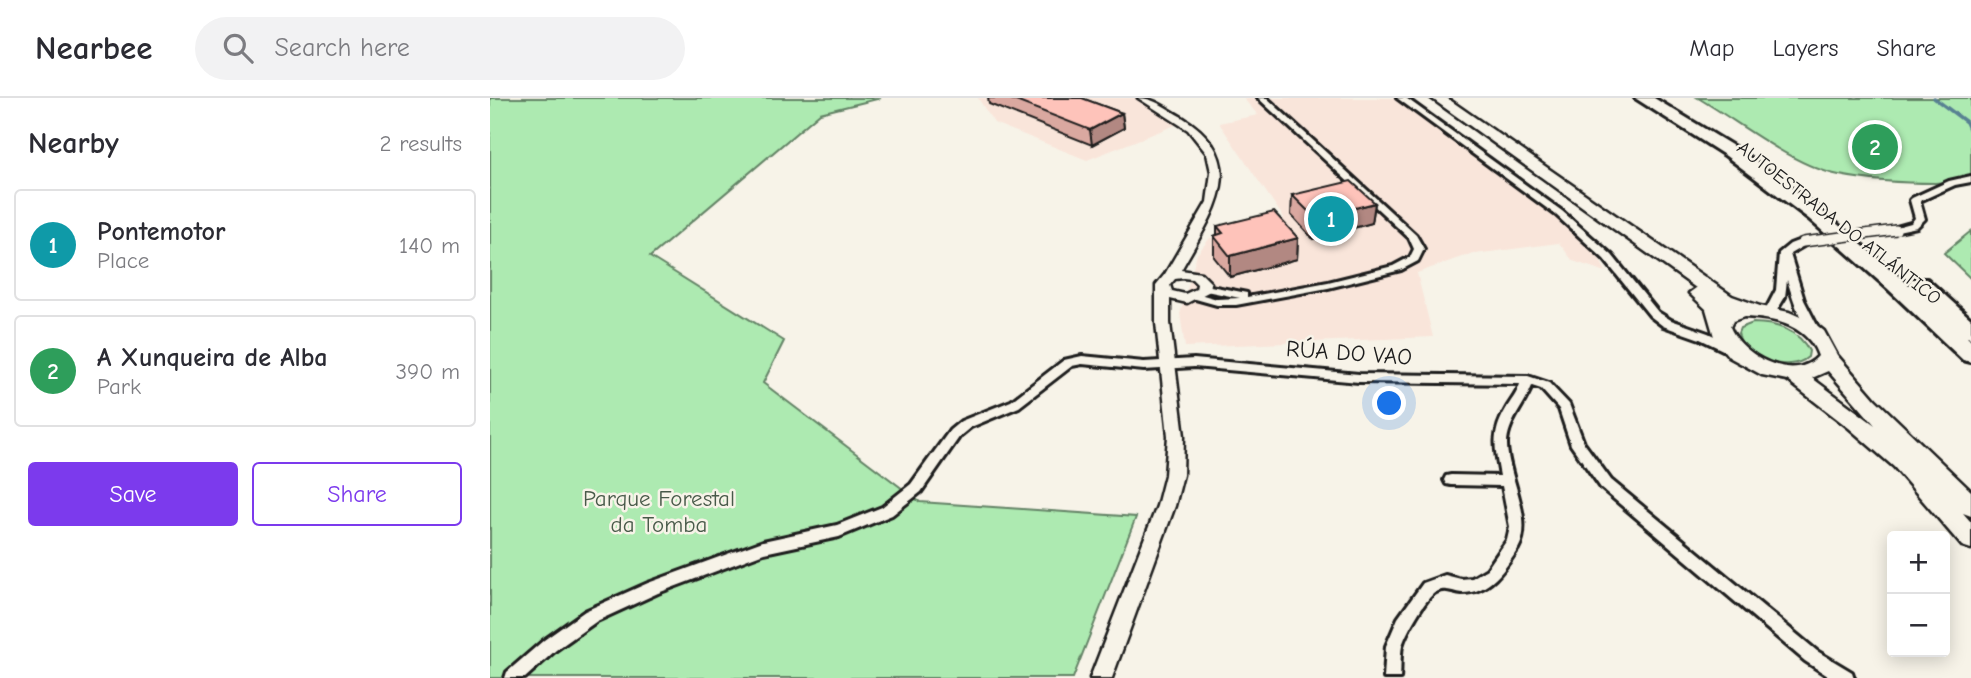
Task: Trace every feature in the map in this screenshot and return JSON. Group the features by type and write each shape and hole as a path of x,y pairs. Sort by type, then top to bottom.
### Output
{"highway":[{"name":"AUTOESTRADA DO ATLÁNTICO","path":"1643,98 1715,141 1768,179 1890,279 1971,354"},
{"name":"AUTOESTRADA DO ATLÁNTICO","path":"1668,98 1730,137 1807,193 1877,248 1971,331"}],"main road":[{"path":"1422,98 1698,292 1714,306 1724,342 1732,350 1759,366 1792,374 1817,370 1825,365 1828,357"},
{"path":"1429,98 1558,190 1601,214"},
{"path":"1438,98 1725,300 1787,318 1816,335 1823,343 1828,357 1867,404 1971,506"},
{"path":"1720,325 1733,313 1763,312"},
{"path":"1792,374 1857,422 1902,460 1971,539"}],"street":[{"path":"1142,98 1192,128 1212,155 1217,172 1213,202 1171,276"},
{"path":"1163,314 1177,298 1200,292 1216,302 1236,302 1397,268 1414,259 1419,248 1413,237 1262,98"},
{"path":"1401,98 1559,213 1608,257 1647,307 1659,317 1732,350"},
{"path":"1763,312 1782,290 1781,264 1789,247 1803,242 1896,230 1914,225 1920,219 1915,200 1952,183 1971,179"},
{"path":"1183,251 1189,274"},
{"path":"1784,253 1799,300 1816,335"},
{"path":"1101,678 1166,506 1174,475 1176,436 1163,314 1165,280 1171,276 1189,274 1201,279 1200,292"},
{"path":"1163,290 1177,298"},
{"path":"1659,317 1705,330 1720,325"},
{"path":"513,678 550,645 591,616 653,588 763,547 839,531 887,511 916,488 955,433 965,424 1015,404 1069,363 1082,360 1111,364 1167,364"},
{"name":"RÚA DO VAO","path":"1167,364 1244,366 1359,378 1528,380"},
{"path":"1392,678 1394,646 1404,623 1428,588 1445,582 1461,586 1475,584 1492,574 1514,542 1517,527 1500,443 1511,411 1522,397 1528,380 1545,386 1565,407 1578,445 1606,484 1811,656 1846,678"},
{"path":"1451,480 1507,481"}],"shaded area":[{"path":"978,98 1154,98 1147,99 1183,122 1087,160 994,123"},
{"path":"1243,98 1401,98 1591,242 1606,272 1573,261 1559,243 1467,255 1417,273 1433,337 1185,347 1180,314 1197,254 1210,238 1284,218 1219,123 1258,115"}],"green space":[{"name":"Parque Forestal da Tomba","path":"490,98 881,98 820,113 650,257 784,341 763,383 920,502 1136,517 1073,678 490,678"},
{"path":"1698,98 1971,98 1971,182 1956,179 1935,183 1887,181 1821,170 1785,153"},
{"path":"1971,231 1971,279 1944,253"},
{"path":"1753,323 1778,326 1793,333 1805,344 1809,351 1808,357 1800,362 1779,364 1757,357 1741,342 1738,333 1740,328"}],"building":[{"path":"1008,98 1082,98 1122,113 1090,130"},
{"path":"1351,181 1375,203 1315,218 1292,195"},
{"path":"1274,212 1298,238 1230,256 1214,236 1223,233 1217,226"}],"waterway":[{"path":"1934,98 1966,122 1971,133"}],"place":[{"name":"A Xunqueira de Alba","path":"1875,147"},
{"name":"Pontemotor","path":"1331,219"}]}
